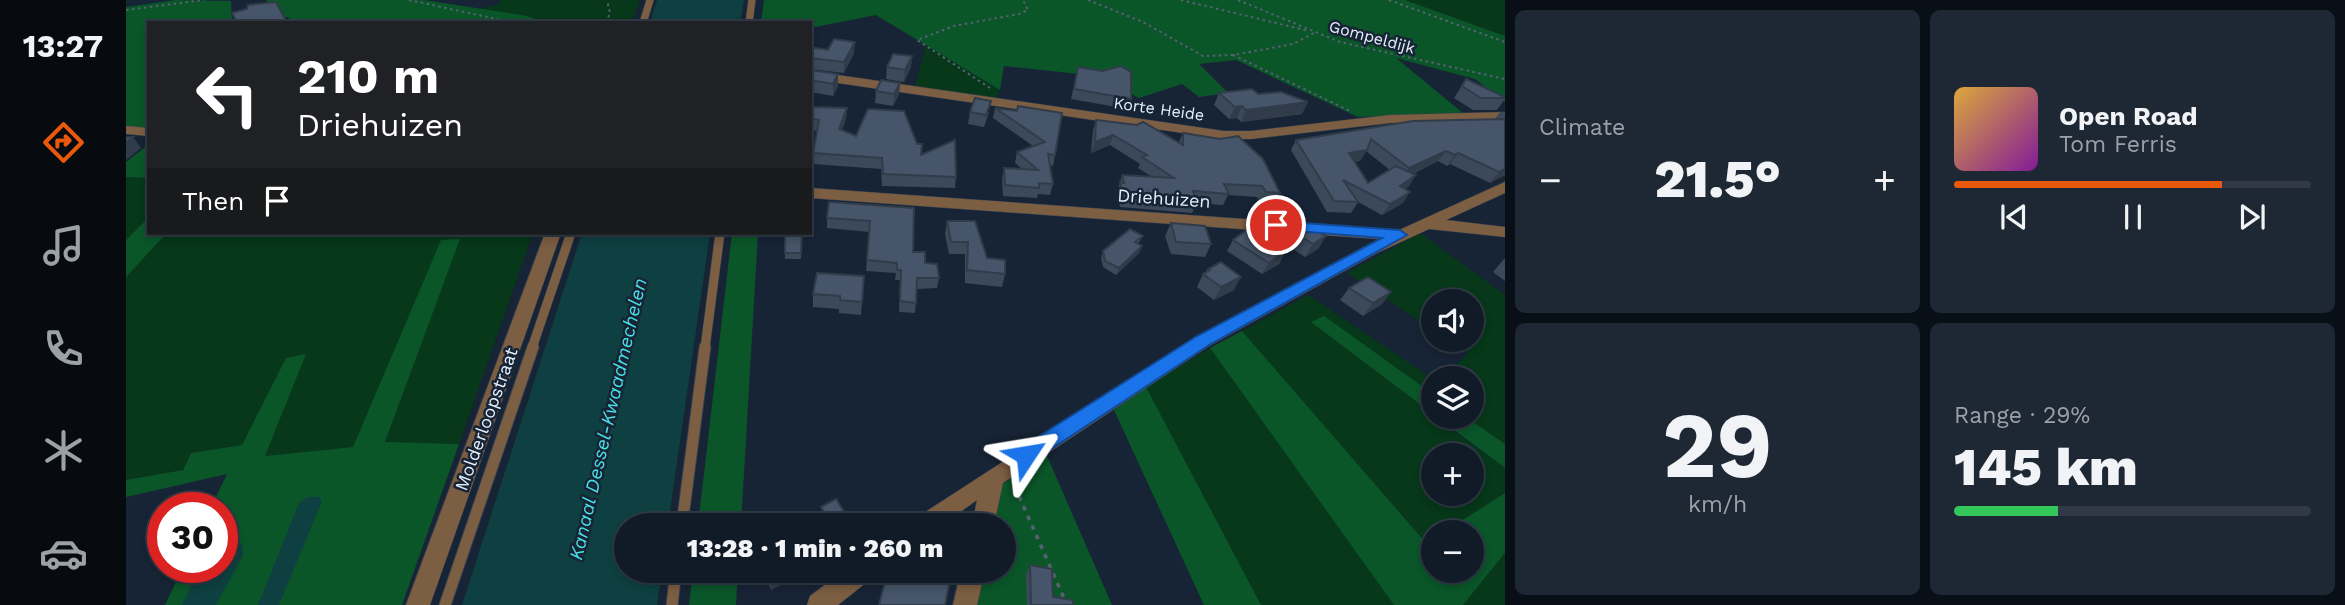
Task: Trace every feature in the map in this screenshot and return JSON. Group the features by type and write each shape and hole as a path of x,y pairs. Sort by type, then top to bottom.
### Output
{"street":[{"name":"Korte Heide","path":"812,75 1224,135 1251,135 1369,120 1505,116"},
{"path":"126,130 147,132"},
{"name":"Driehuizen","path":"812,193 1400,235 1505,187"},
{"path":"1425,223 1505,232"},
{"name":"Molderloopstraat","path":"418,605 552,235"},
{"path":"942,513 1203,341 1400,235"},
{"path":"987,513 1000,473"},
{"path":"819,605 847,583"},
{"path":"965,605 970,583"}],"lane":[{"path":"644,21 650,0"},
{"path":"749,21 752,0"},
{"path":"444,605 570,235"},
{"path":"684,513 720,235"},
{"path":"672,605 675,583"}],"path":[{"path":"126,10 204,0"},
{"path":"409,0 506,21"},
{"path":"607,0 610,13 607,21"},
{"path":"1004,104 999,94 918,40 958,25 983,20 1010,19 1028,10 1023,0"},
{"path":"1088,0 1143,22 1203,56 1233,55 1293,44 1315,32"},
{"path":"1181,0 1288,28 1315,32"},
{"name":"Gompeldijk","path":"1238,0 1340,42 1505,79"},
{"path":"1389,0 1505,42"},
{"path":"1233,55 1369,120"},
{"path":"1000,473 1067,605"}],"green space":[{"path":"176,0 231,1 232,21 147,21 147,130 133,129 126,134 126,7"},
{"path":"266,0 424,0 527,16 542,21 291,21 288,17 283,18"},
{"path":"501,0 640,0 633,21 542,21 527,16 477,10 498,4"},
{"path":"764,0 1405,0 1505,36 1505,102 1475,79 1396,58 1464,114 1358,117 1236,60 1199,64 1228,93 1199,97 1182,84 1139,98 1098,76 1004,66 1000,90 876,15 812,28 812,21 761,21"},
{"path":"1405,0 1505,0 1505,36"},
{"path":"914,39 1000,90 997,98 915,86 926,47"},
{"path":"147,146 147,178 126,177 126,162"},
{"path":"126,177 147,178 147,219 126,240"},
{"path":"147,219 147,235 165,235 126,277 126,240"},
{"path":"1420,233 1505,295 1505,444 1483,429 1484,366 1454,366 1468,354 1465,352 1484,352 1484,289 1421,289 1421,322 1347,273"},
{"path":"165,235 532,235 459,444 385,443 459,239 441,241 353,447 265,456 305,354 286,358 242,445 191,453 183,470 126,480 126,277"},
{"path":"732,235 758,235 742,513 699,513"},
{"path":"460,239 385,442 459,444 402,605 165,605 175,583 238,583 238,492 218,492 227,474 126,497 126,480 183,470 191,453 242,445 286,358 306,354 265,456 353,447 441,240"},
{"path":"1308,295 1421,371 1421,386 1324,317 1421,405 1421,429 1451,429 1470,443 1421,443 1421,506 1484,506 1484,453 1505,468 1505,493 1463,520 1421,520 1421,537 1242,331"},
{"path":"1324,316 1421,385 1421,405 1311,322"},
{"path":"1242,331 1421,537 1421,583 1481,583 1463,605 1394,605 1210,348"},
{"path":"1210,348 1394,605 1261,605 1146,387"},
{"path":"1146,387 1261,605 1204,605 1114,410"},
{"path":"1453,429 1483,429 1505,444 1505,468 1484,452 1484,443 1472,443"},
{"path":"1047,456 1112,605 973,605 978,583 1016,583 1016,513 993,513 998,487"},
{"path":"1505,493 1505,553 1484,579 1484,520 1463,520"},
{"path":"1505,553 1505,605 1463,605 1481,583 1484,583 1484,579"},
{"path":"692,583 737,583 736,605 689,605"}],"water":[{"path":"657,0 744,0 740,21 651,21"},
{"name":"Kanaal Dessel-Kwaadmechelen","path":"581,235 710,235 670,513 614,513 614,583 660,583 657,605 462,605"},
{"path":"308,497 319,497 322,501 279,605 258,605 299,503"},
{"path":"238,544 242,544 243,555 238,564"},
{"path":"192,583 228,583 216,605 182,605"}],"building":[{"path":"276,2 286,21 236,21 232,13 247,9 248,5"},
{"path":"834,39 855,42 844,62 812,58 812,47 828,50"},
{"path":"893,54 912,56 905,70 887,67"},
{"path":"1121,66 1131,72 1131,99 1074,89 1078,67 1102,71"},
{"path":"812,70 838,74 833,84 812,80"},
{"path":"1466,79 1505,98 1481,98 1462,86"},
{"path":"881,80 900,83 894,94 876,91"},
{"path":"1252,89 1258,94 1281,92 1308,102 1246,110 1242,106 1235,107 1219,93"},
{"path":"975,98 991,101 986,115 970,112"},
{"path":"1018,106 1062,113 1055,155 1048,154 1053,184 1039,183 1039,188 1005,185 1004,168 1038,170 1017,152 1045,142 995,108 1017,111"},
{"path":"812,107 847,108 839,129 856,136 868,109 904,111 917,144 922,144 921,155 955,140 956,177 883,174 882,158 813,153 819,120 812,119"},
{"path":"1505,119 1505,169 1499,172 1458,153 1455,155 1446,151 1409,168 1371,139 1367,150 1349,153 1368,183 1396,166 1416,175 1400,186 1410,192 1390,204 1343,180 1358,202 1334,201 1296,140 1413,121"},
{"path":"1096,120 1137,125 1143,122 1183,145 1183,133 1220,139 1238,136 1263,159 1280,193 1266,192 1262,186 1224,184 1229,194 1193,191 1197,202 1124,197 1120,182 1124,183 1122,175 1174,178 1142,157 1147,155 1113,135 1095,142"},
{"path":"829,202 914,208 913,252 925,252 925,263 937,264 939,278 917,278 916,303 900,301 901,270 897,270 897,263 867,260 870,221 827,218"},
{"path":"947,221 975,221 987,258 1005,260 1005,274 967,270 968,242 951,242"},
{"path":"1171,223 1205,226 1211,244 1176,242"},
{"path":"1311,228 1326,236 1313,244 1299,235"},
{"path":"1130,229 1143,236 1135,242 1142,246 1119,268 1105,261 1103,251"},
{"path":"1248,229 1285,252 1269,263 1233,240"},
{"path":"785,235 802,235 801,253 785,253"},
{"path":"1221,262 1241,277 1221,287 1203,274"},
{"path":"817,273 864,276 862,302 840,300 840,296 813,294"},
{"path":"1368,277 1391,292 1373,303 1349,288"},
{"path":"836,499 845,513 824,513 821,507"},
{"path":"1030,565 1052,569 1053,597 1073,600 1073,605 1031,605"},
{"path":"885,583 949,583 945,605 879,605"}],"route":[{"path":"1026,455 1203,341 1400,235 1276,225"}]}
